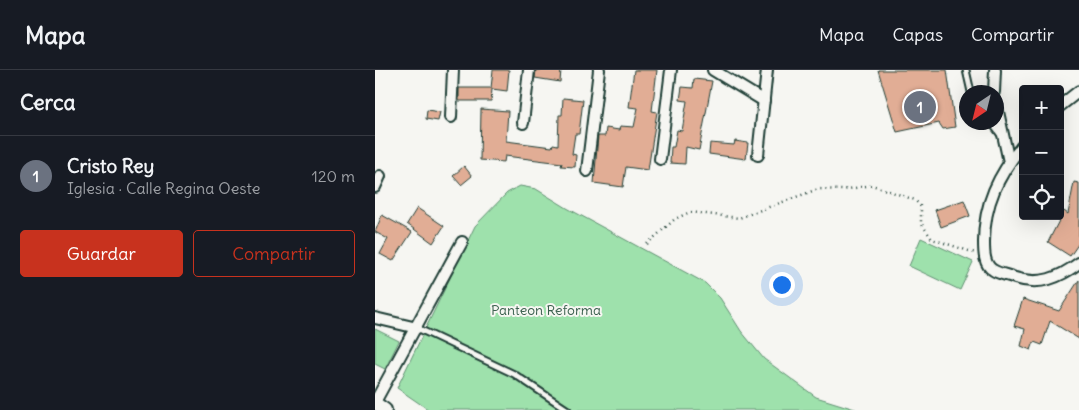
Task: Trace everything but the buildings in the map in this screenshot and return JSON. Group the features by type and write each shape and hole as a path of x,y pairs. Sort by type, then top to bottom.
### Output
{"street":[{"path":"451,117 453,70"},
{"path":"523,123 529,70"},
{"path":"587,171 599,70"},
{"path":"660,159 671,70"},
{"path":"713,70 764,101"},
{"path":"758,155 767,70"},
{"path":"994,85 995,70"},
{"path":"1064,103 1079,91"},
{"path":"1001,130 1009,162"},
{"path":"1019,150 1009,162 991,194 984,222 983,253 992,270 1020,279 1046,281 1068,271 1079,263"},
{"path":"375,187 381,176"},
{"path":"385,410 375,403 462,242"},
{"path":"375,318 417,328"}],"lane":[{"path":"966,70 969,85"},
{"path":"997,130 1003,138"},
{"path":"417,328 494,364 568,410"}],"path":[{"path":"647,244 675,219 690,212 739,218 818,189 843,190 872,185 915,200 921,207 921,222 932,239 970,253 983,253"}],"green space":[{"name":"Panteon Reforma","path":"520,186 536,189 567,208 705,283 720,298 741,331 764,359 816,397 858,410 429,410 397,388 475,226 507,193"},
{"path":"921,238 973,262 960,290 909,266"},
{"path":"375,329 399,341 385,369 375,364"}],"place":[{"name":"Cristo Rey","path":"920,107"}]}
